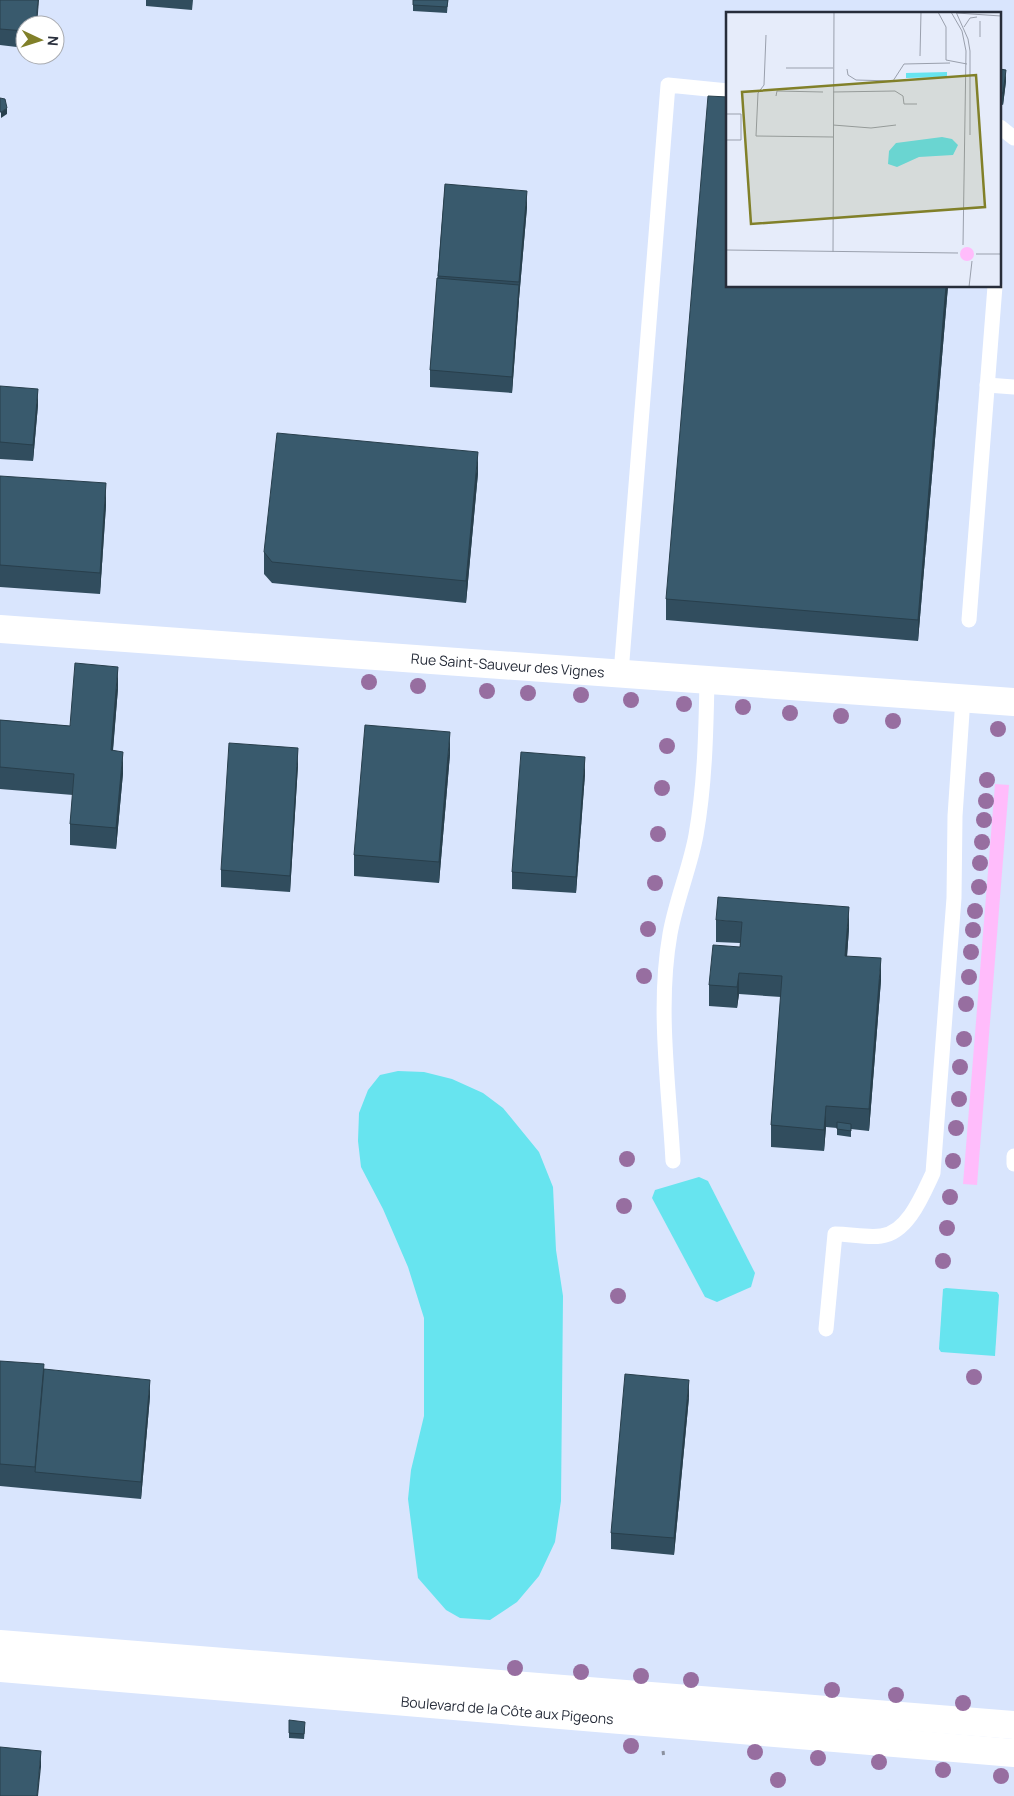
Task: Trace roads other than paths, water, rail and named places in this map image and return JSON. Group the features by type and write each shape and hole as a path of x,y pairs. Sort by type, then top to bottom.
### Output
{"street":[{"name":"Rue Saint-Sauveur des Vignes","path":"0,629 1014,702"},
{"name":"Boulevard de la Côte aux Pigeons","path":"0,1644 1014,1725"},
{"name":"Boulevard de la Côte aux Pigeons","path":"0,1668 1014,1753"}],"lane":[{"path":"621,674 668,85 726,91"},
{"path":"1002,129 1014,138"},
{"path":"969,620 995,288"},
{"path":"988,385 1014,387"},
{"path":"673,1161 665,1003 667,964 670,934 696,836 703,781 707,680"},
{"path":"826,1329 835,1234 882,1236 896,1230 916,1210 933,1173 954,898 954,816 963,698"},
{"path":"1014,1156 1014,1164"}],"water":[{"path":"398,1071 424,1072 452,1079 483,1093 503,1108 539,1152 553,1187 556,1250 563,1296 561,1501 555,1542 539,1576 517,1602 490,1620 460,1618 446,1610 418,1578 408,1499 411,1470 424,1416 424,1318 408,1267 383,1209 361,1167 358,1141 359,1113 368,1090 380,1075"},
{"path":"699,1177 708,1181 755,1273 751,1287 717,1302 705,1297 652,1198 655,1190"},
{"path":"943,1289 997,1292 999,1295 995,1356 941,1352 939,1349"}]}
